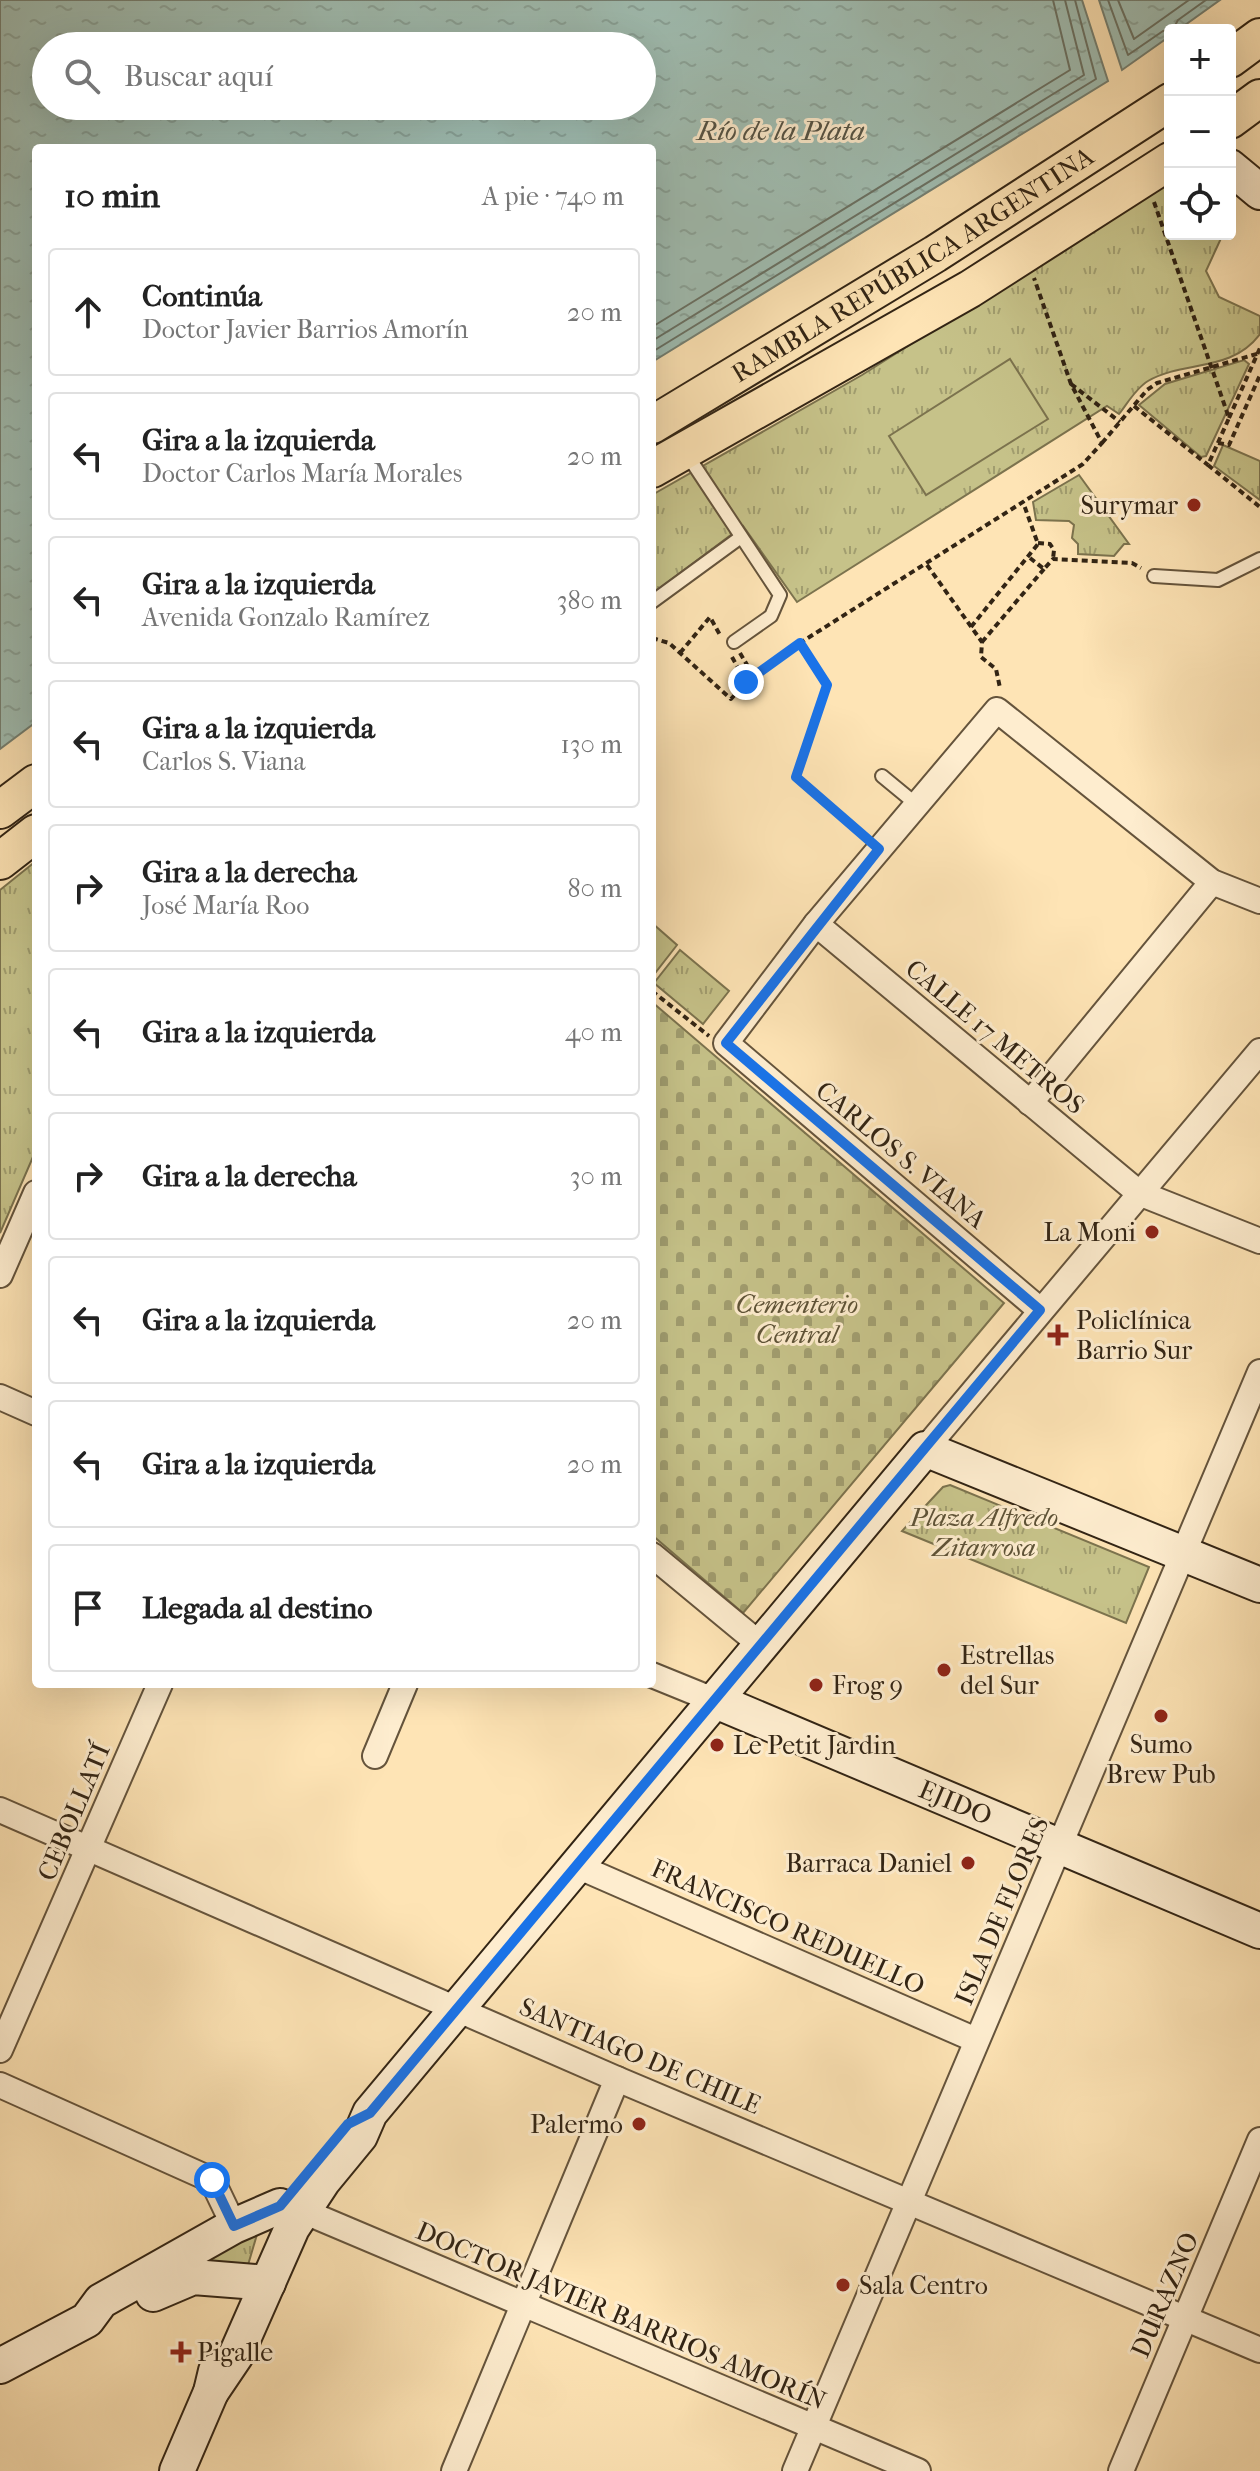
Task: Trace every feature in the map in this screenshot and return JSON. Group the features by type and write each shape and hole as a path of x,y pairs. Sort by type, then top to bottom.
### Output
{"main road":[{"path":"1236,55 1260,37"},
{"path":"1236,116 1260,98"},
{"name":"RAMBLA REPÚBLICA ARGENTINA","path":"656,423 935,254 1164,106"},
{"name":"RAMBLA REPÚBLICA ARGENTINA","path":"656,467 970,289 1158,169"},
{"path":"0,810 32,786"},
{"path":"0,861 32,836"}],"street":[{"path":"1231,168 1260,192"},
{"path":"726,1043 816,924 997,710 1212,882 1260,901"},
{"path":"1030,1103 1212,882"},
{"name":"CALLE 17 METROS","path":"816,924 1139,1193 1260,1241"},
{"name":"CARLOS S. VIANA","path":"726,1043 1040,1310"},
{"path":"177,2471 211,2392 221,2348 258,2283 291,2208 360,2136 370,2113 457,2007 1260,1051"},
{"path":"0,1275 32,1202"},
{"name":"ISLA DE FLORES","path":"795,2471 1260,1372"},
{"path":"0,1397 32,1411"},
{"path":"925,1449 1260,1585"},
{"path":"656,1558 762,1646"},
{"name":"EJIDO","path":"656,1677 1260,1931"},
{"name":"CEBOLLATÍ","path":"0,2050 158,1688"},
{"path":"375,1756 403,1688"},
{"name":"SANTIAGO DE CHILE","path":"0,1810 617,2079 1260,2350"},
{"name":"FRANCISCO REDUELLO","path":"577,1866 976,2040"},
{"path":"454,2471 525,2307 617,2079"},
{"path":"0,2085 212,2180 234,2226"},
{"name":"DURAZNO","path":"1121,2471 1260,2140"},
{"path":"87,2320 101,2301 234,2226 291,2208"},
{"name":"DOCTOR JAVIER BARRIOS AMORÍN","path":"291,2208 918,2471"},
{"path":"0,2366 87,2320 107,2319 159,2290 193,2277 258,2283"}],"lane":[{"path":"685,451 780,595 771,616 729,642"},
{"path":"656,599 741,537"},
{"path":"1154,576 1218,580 1260,559"},
{"path":"882,776 916,804"}],"path":[{"path":"1158,169 1211,368 1229,418"},
{"path":"1023,254 1044,298 1071,384 1102,443"},
{"path":"656,639 669,643 731,699 753,675 800,643 1083,464 1157,383 1259,351"},
{"path":"1208,465 1259,351"},
{"path":"1218,443 1229,445 1260,375"},
{"path":"1071,384 1120,422"},
{"path":"1134,406 1260,507"},
{"path":"971,627 1030,558 1038,544 1023,502"},
{"path":"997,710 1001,681 996,669 981,657 982,642 1053,559 1054,550 1050,544 1038,544"},
{"path":"1030,558 1044,569"},
{"path":"1053,559 1132,563 1154,576"},
{"path":"927,565 982,642"},
{"path":"680,653 710,617 753,675"},
{"path":"800,643 827,685 796,777 879,849"},
{"path":"732,656 746,682"},
{"path":"656,994 704,1034 726,1043"}],"green space":[{"path":"1164,184 1164,240 1220,240 1206,271 1219,297 1260,316 1260,334 1235,355 1148,381 1119,414 1107,406 797,602 743,526 656,591 656,493 862,375"},
{"path":"1010,359 1048,419 926,495 889,436"},
{"path":"1244,360 1249,364 1206,456 1201,457 1139,405 1165,384"},
{"path":"1223,445 1260,461 1260,500 1214,466"},
{"path":"1079,475 1129,544 1124,544 1114,556 1078,554 1078,544 1072,538 1074,525 1069,521 1036,520 1033,502"},
{"path":"32,864 32,1159 0,1233 0,890"},
{"path":"656,927 677,945 656,972"},
{"path":"680,950 729,991 703,1024 656,985"},
{"name":"Cementerio Central","path":"656,1005 1004,1303 743,1613 656,1538"},
{"name":"Plaza Alfredo Zitarrosa","path":"950,1485 1149,1567 1126,1623 902,1531 943,1487"},
{"path":"258,2231 248,2265 207,2264 204,2254"}],"water":[{"name":"Río de la Plata","path":"0,0 1082,0 1108,81 656,360 656,144 32,144 32,725 0,749"},
{"path":"1099,0 1220,0 1186,24 1164,24 1164,40 1122,70"}],"place":[{"name":"Surymar","path":"1194,505"},
{"name":"La Moni","path":"1152,1232"},
{"name":"Policlínica Barrio Sur","path":"1058,1335"},
{"name":"Estrellas del Sur","path":"944,1670"},
{"name":"Frog 9","path":"816,1685"},
{"name":"Sumo Brew Pub","path":"1161,1716"},
{"name":"Le Petit Jardin","path":"717,1745"},
{"name":"Barraca Daniel","path":"968,1863"},
{"name":"Palermo","path":"639,2124"},
{"name":"Sala Centro","path":"843,2285"},
{"name":"Pigalle","path":"181,2352"}],"route":[{"path":"212,2180 234,2226 280,2206 348,2124 370,2113 1040,1310 726,1043 816,924 879,849 796,777 827,685 800,643 746,682"}]}
